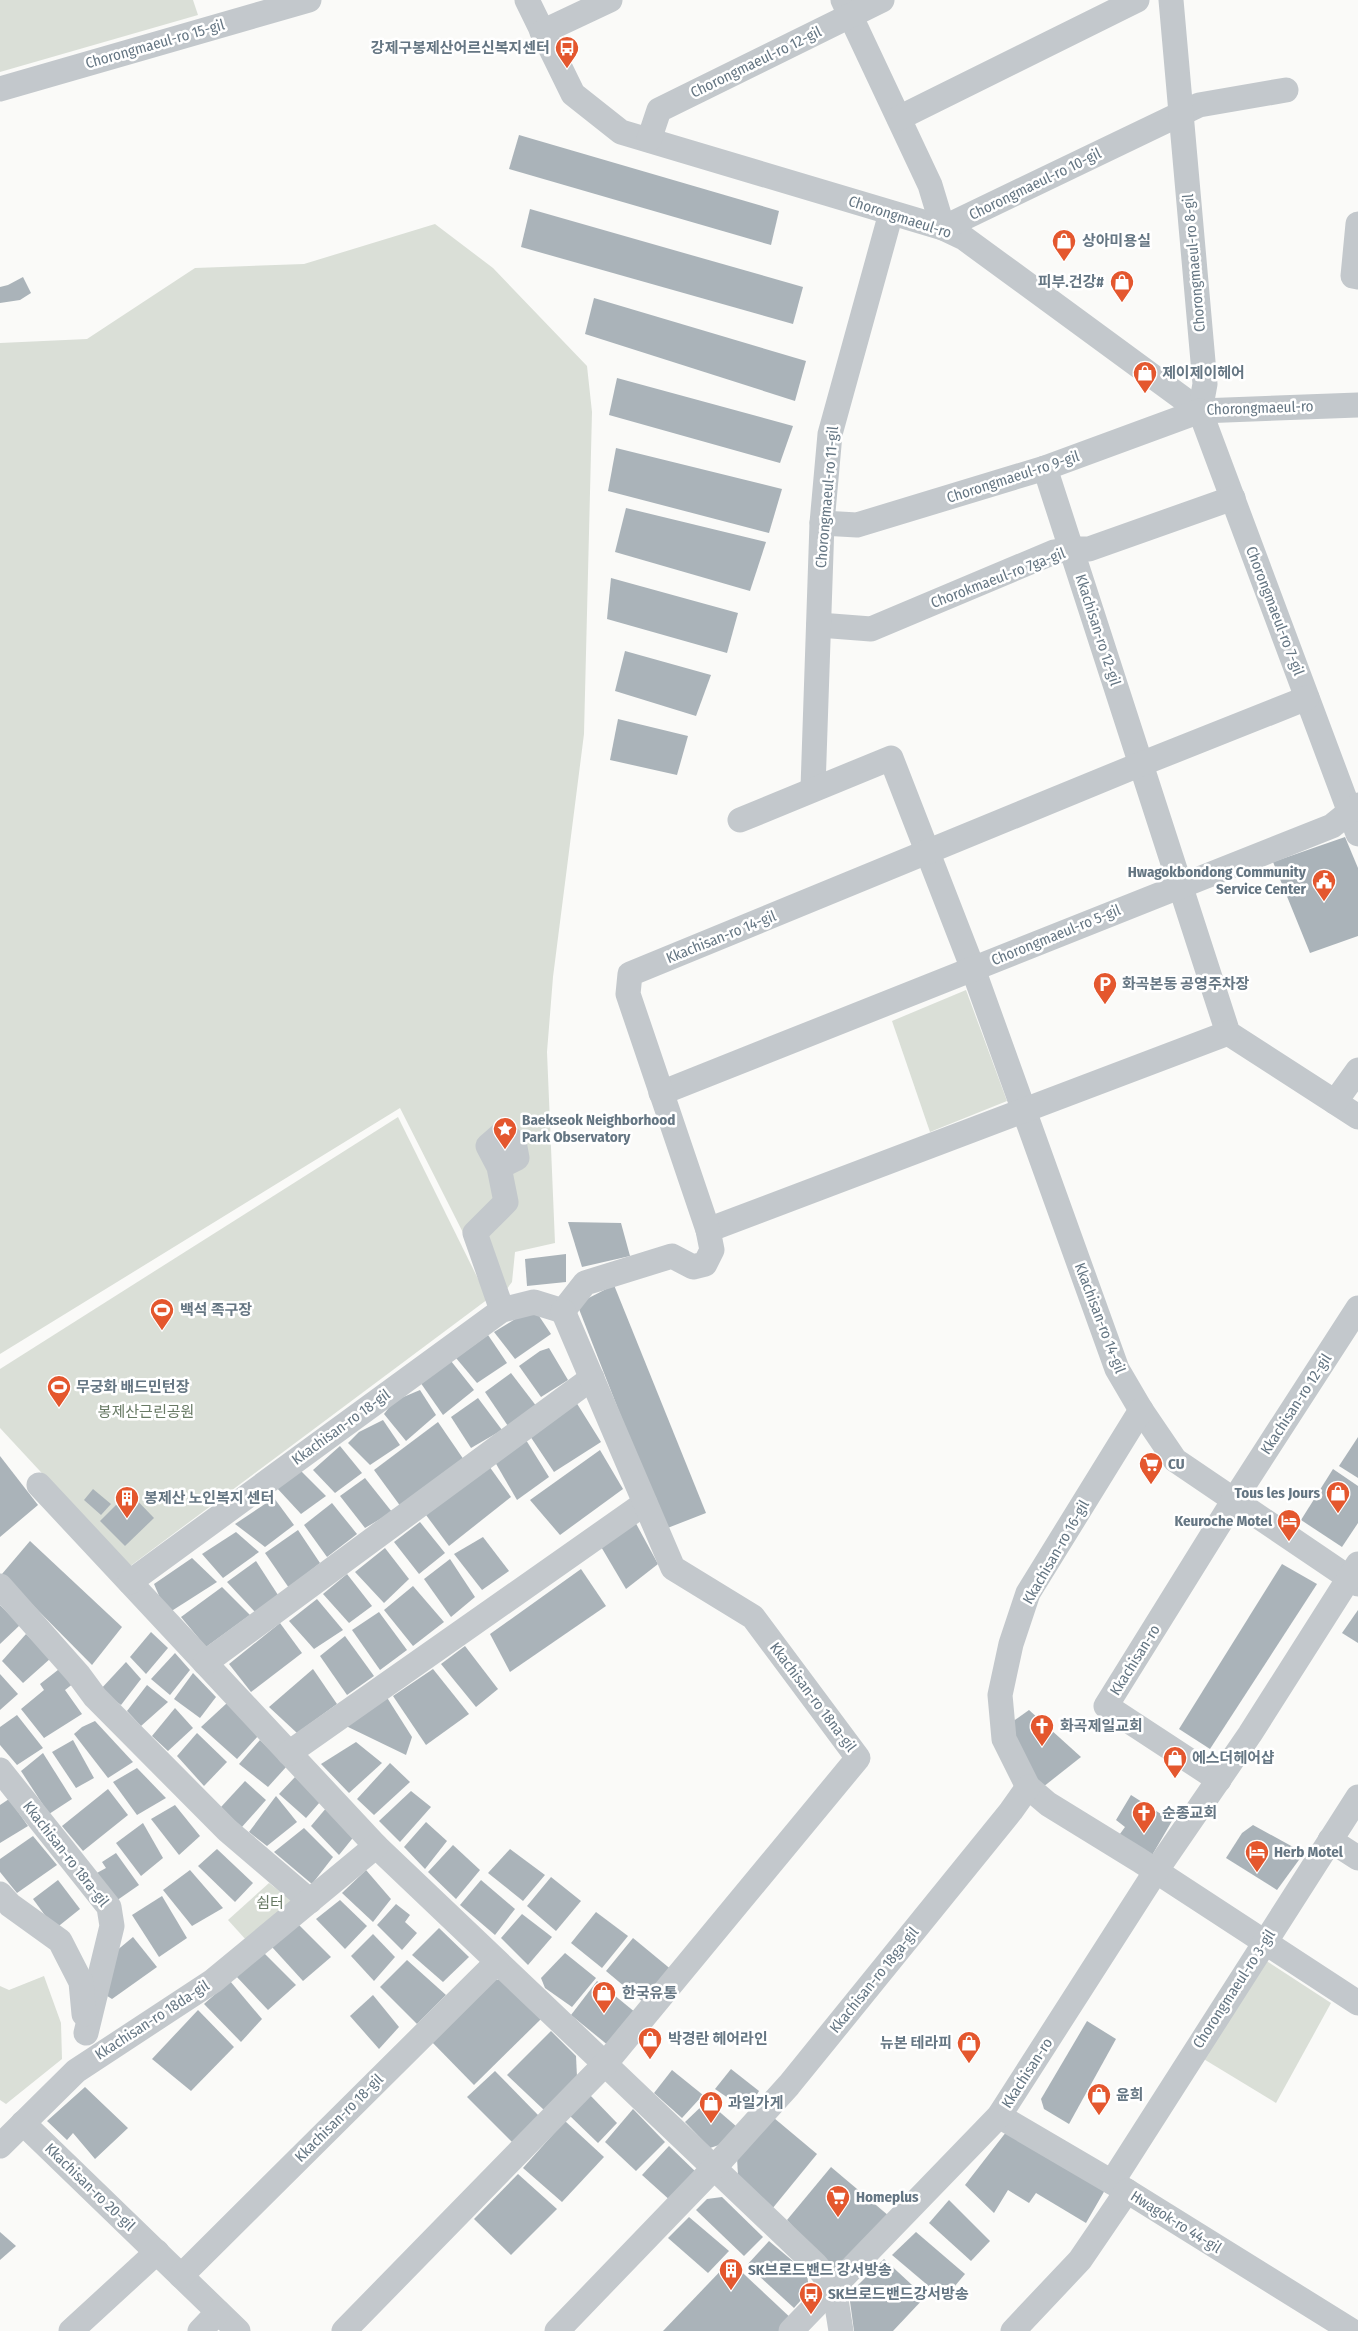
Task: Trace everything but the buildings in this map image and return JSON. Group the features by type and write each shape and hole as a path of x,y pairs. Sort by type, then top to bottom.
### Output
{"street":[{"name":"Chorongmaeul-ro 15-gil","path":"0,89 309,0"},
{"name":"Chorongmaeul-ro","path":"527,0 573,94 621,132 943,228 964,238 1200,411 1358,405"},
{"path":"542,32 610,0"},
{"name":"Chorongmaeul-ro 12-gil","path":"649,140 659,110 847,8 882,0"},
{"path":"899,118 1137,0"},
{"name":"Chorongmaeul-ro 8-gil","path":"1171,0 1205,384 1200,411"},
{"path":"847,8 930,185 943,228"},
{"path":"1181,114 1199,105 1286,90"},
{"name":"Chorongmaeul-ro 10-gil","path":"943,228 1181,114"},
{"name":"Chorongmaeul-ro 11-gil","path":"813,788 822,522 830,434 891,212"},
{"path":"1358,224 1353,276 1358,277"},
{"name":"Chorongmaeul-ro 9-gil","path":"822,522 858,525 1045,468 1200,411"},
{"name":"Chorongmaeul-ro 7-gil","path":"1200,411 1307,698 1355,817"},
{"name":"Kkachisan-ro 12-gil","path":"1045,468 1228,1033"},
{"name":"Chorokmaeul-ro 7ga-gil","path":"819,625 871,629 1054,552 1071,549 1089,549 1233,498"},
{"path":"927,852 1307,698"},
{"name":"Kkachisan-ro 14-gil","path":"740,820 813,788 891,758 973,969 1117,1369 1175,1460 1234,1500 1355,1576"},
{"name":"Chorongmaeul-ro 5-gil","path":"973,969 1355,817"},
{"name":"Kkachisan-ro 14-gil","path":"563,1311 585,1283 672,1256 693,1267 706,1264 712,1250 708,1230 628,994 630,974 927,852"},
{"path":"661,1093 973,969"},
{"path":"708,1230 1228,1033 1358,1117"},
{"path":"1335,1102 1358,1070"},
{"path":"499,1167 506,1202 475,1233 502,1310"},
{"name":"Kkachisan-ro 18-gil","path":"130,1582 502,1310 534,1302 563,1311"},
{"name":"Kkachisan-ro 12-gil","path":"1234,1500 1358,1308"},
{"name":"Kkachisan-ro 18na-gil","path":"563,1311 673,1568 753,1617 858,1758 605,2064"},
{"path":"205,1663 592,1378"},
{"name":"Kkachisan-ro 16-gil","path":"1142,1410 1028,1593 1010,1644 1000,1695 1004,1739 1028,1787 1048,1804 1156,1871 1358,2003"},
{"path":"39,1485 376,1846 816,2264 834,2286 841,2331"},
{"name":"Kkachisan-ro","path":"1219,1780 1106,1706 1234,1500"},
{"path":"288,1753 646,1503"},
{"name":"Kkachisan-ro","path":"790,2331 999,2116 1156,1871 1355,1576"},
{"path":"0,1586 78,1674 95,1697 227,1830 310,1900"},
{"name":"Kkachisan-ro 18ra-gil","path":"0,1770 109,1907 112,1926 86,2033"},
{"name":"Kkachisan-ro 18ga-gil","path":"714,2168 789,2085 1011,1811 1028,1787"},
{"name":"Chorongmaeul-ro 3-gil","path":"1013,2331 1080,2260 1120,2187 1264,1942 1358,1797"},
{"path":"1330,1840 1358,1858"},
{"name":"Kkachisan-ro 18da-gil","path":"0,2146 76,2071 213,1981 376,1846"},
{"name":"Kkachisan-ro 18ra-gil","path":"0,1894 10,1905 60,1941 81,1982 86,2033 86,2064"},
{"name":"Kkachisan-ro 18-gil","path":"181,2276 497,1962"},
{"path":"344,2331 605,2064"},
{"name":"Hwagok-ro 44-gil","path":"999,2116 1120,2187 1352,2331"},
{"name":"Kkachisan-ro 20-gil","path":"23,2123 238,2331"},
{"path":"557,2331 714,2168"},
{"path":"71,2331 156,2252"},
{"path":"200,2331 218,2312"}],"green space":[{"path":"0,0 193,0 198,15 0,72"},
{"path":"435,224 493,268 587,366 592,412 584,734 553,977 547,1052 555,1243 515,1252 512,1282 506,1290 492,1290 400,1108 0,1354 0,343 87,339 195,268 304,264"},
{"path":"966,990 1007,1101 930,1132 892,1021"},
{"name":"봉제산근린공원","path":"398,1117 488,1299 129,1567 0,1428 0,1369"},
{"name":"쉼터","path":"269,1883 295,1903 247,1941 228,1920"},
{"path":"1265,1960 1331,2003 1276,2103 1202,2058"},
{"path":"44,1976 61,2023 62,2059 6,2104 0,2100 0,1986 9,1990"}],"place":[{"name":"강제구봉제산어르신복지센터","path":"567,69"},
{"name":"상아미용실","path":"1064,262"},
{"name":"피부.건강#","path":"1122,303"},
{"name":"제이제이헤어","path":"1145,394"},
{"name":"Hwagokbondong Community Service Center","path":"1324,902"},
{"name":"화곡본동 공영주차장","path":"1105,1005"},
{"name":"Baekseok Neighborhood Park Observatory","path":"505,1150"},
{"name":"백석 족구장","path":"162,1331"},
{"name":"무궁화 배드민턴장","path":"59,1408"},
{"name":"CU","path":"1151,1485"},
{"name":"Tous les Jours","path":"1338,1514"},
{"name":"봉제산 노인복지 센터","path":"127,1519"},
{"name":"Keuroche Motel","path":"1289,1542"},
{"name":"화곡제일교회","path":"1042,1747"},
{"name":"에스더헤어샵","path":"1175,1779"},
{"name":"순종교회","path":"1144,1834"},
{"name":"Herb Motel","path":"1257,1873"},
{"name":"한국유통","path":"604,2014"},
{"name":"박경란 헤어라인","path":"650,2060"},
{"name":"뉴본 테라피","path":"969,2064"},
{"name":"윤희","path":"1099,2116"},
{"name":"과일가게","path":"711,2124"},
{"name":"Homeplus","path":"838,2218"},
{"name":"SK브로드밴드 강서방송","path":"731,2291"},
{"name":"SK브로드밴드강서방송","path":"811,2315"}]}
